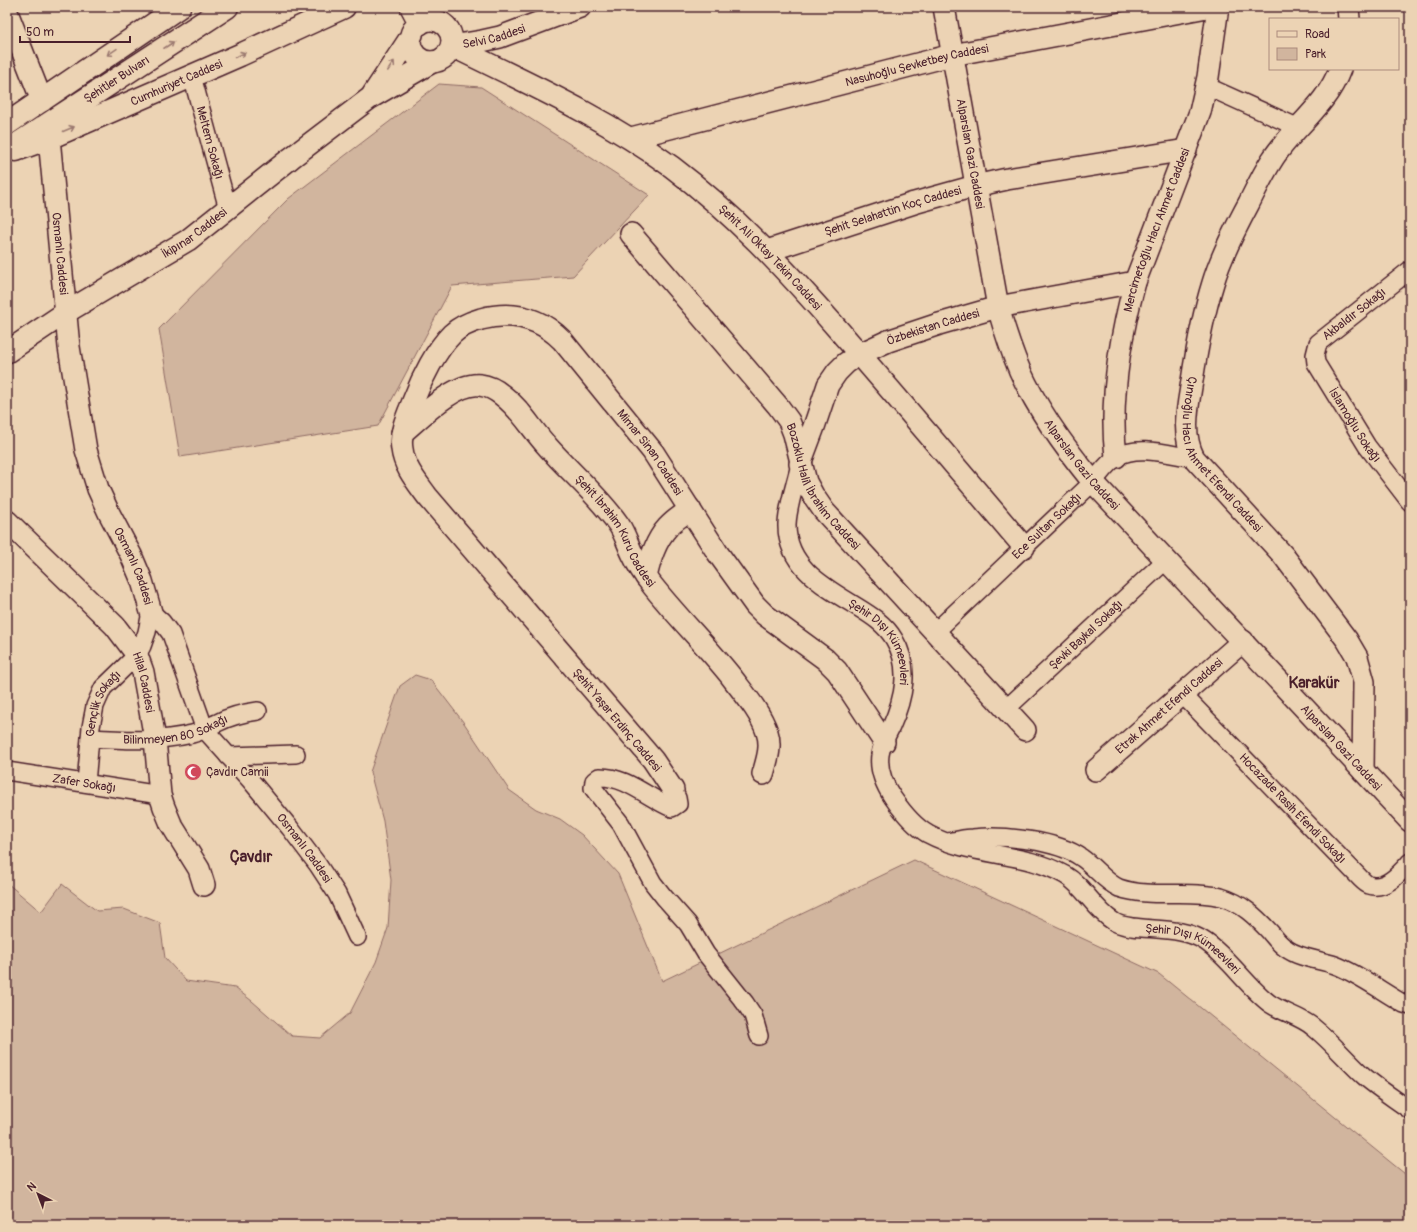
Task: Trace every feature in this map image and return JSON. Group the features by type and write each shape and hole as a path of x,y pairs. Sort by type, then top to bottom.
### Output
{"main road":[{"name":"Şehitler Bulvarı","path":"7,124 180,7"},
{"name":"Şehitler Bulvarı","path":"7,152 227,7"},
{"name":"Cumhuriyet Caddesi","path":"7,152 49,138 192,76 344,7"}],"street":[{"name":"Selvi Caddesi","path":"452,46 482,42 500,37 580,7"},
{"name":"Alparslan Gazi Caddesi","path":"944,7 975,186 998,307 1012,352 1030,390 1048,421 1069,452 1093,482 1410,821"},
{"name":"Nasuhoğlu Şevketbey Caddesi","path":"631,138 952,55 1207,7"},
{"name":"Mercimetoğlu Hacı Ahmet Caddesi","path":"1116,457 1113,420 1114,396 1123,335 1135,282 1200,112 1206,86 1218,7"},
{"path":"1348,7 1349,18"},
{"path":"7,12 42,101"},
{"path":"434,21 441,23 450,32 452,46 445,58 439,61 426,62 419,59 414,54 411,41 415,22 434,21"},
{"name":"İkipınar Caddesi","path":"370,98 415,22"},
{"name":"Şehit Ali Oktay Tekin Caddesi","path":"452,46 597,118 631,138 705,193 767,251 860,354 1024,547"},
{"name":"İkipınar Caddesi","path":"7,352 65,312 188,240 291,158 370,98 432,62"},
{"name":"Çınroğlu Hacı Ahmet Efendi Caddesi","path":"1340,70 1326,98 1280,148 1261,179 1235,230 1213,281 1198,340 1188,408 1187,439 1188,448 1194,458 1283,555 1347,640 1357,657 1364,682 1364,771"},
{"name":"Meltem Sokağı","path":"192,76 228,209"},
{"path":"1206,86 1299,128"},
{"name":"Osmanlı Caddesi","path":"49,138 65,312 88,457 98,489 109,513 132,554 151,612 162,622 171,634 205,730 290,828 318,865 344,908 357,937"},
{"name":"Şehit Selahattin Koç Caddesi","path":"767,251 914,203 975,186 1015,177 1186,150"},
{"name":"Bozoklu Halil İbrahim Caddesi","path":"631,234 778,406 789,421 794,434 800,464 806,482 824,511 1025,730"},
{"name":"Akbaldır Sokağı","path":"1318,343 1410,270"},
{"name":"Özbekistan Caddesi","path":"800,464 816,424 828,385 837,372 846,363 860,354 895,339 952,320 998,307 1135,282"},
{"name":"Mimar Sinan Caddesi","path":"402,434 417,390 430,365 452,334 461,327 472,321 504,315 531,319 553,331 562,340 653,452 721,558 755,606 825,659 837,671 884,742"},
{"name":"İslamoğlu Sokağı","path":"1318,343 1315,355 1316,363 1367,446 1410,502"},
{"name":"Şehit İbrahim Kuru Caddesi","path":"402,434 432,408 456,391 471,385 480,385 492,389 514,405 547,447 584,484 620,526 633,555 646,577 726,669 749,699 758,713 770,742 764,774"},
{"name":"Şehit Yaşar Erdinç Caddesi","path":"402,434 401,447 404,460 427,496 653,760 673,790 678,804 672,808 625,782 609,776 599,777 594,781 593,788 621,824 642,865 657,888 688,924 706,954 745,1003 753,1016 759,1036"},
{"path":"1116,457 1128,452 1145,451 1194,458"},
{"name":"Ece Sultan Sokağı","path":"935,632 1093,482 1116,457"},
{"name":"Şehir Dışı Kümeevleri","path":"800,464 787,523 788,536 793,553 814,579 869,614 885,627 894,639 901,654 904,674 904,692 897,714 880,753 880,766 883,778 891,794 914,824 927,834 947,842 979,851 1034,863 1067,876 1113,922 1124,926 1171,930 1188,934 1205,941 1268,1002 1280,1010 1301,1018 1313,1026 1365,1078 1410,1110"},
{"path":"646,577 650,562 660,538 668,528 690,509"},
{"name":"Hilal Caddesi","path":"7,521 115,626 137,655 143,672 155,739 160,795 170,824 196,864 204,885"},
{"name":"Şevki Baykal Sokağı","path":"1006,709 1166,560"},
{"name":"Gençlik Sokağı","path":"86,783 90,738 95,706 103,688 137,655 147,632 151,612"},
{"name":"Etrak Ahmet Efendi Caddesi","path":"1096,770 1242,641"},
{"name":"Hocazade Rasih Efendi Sokağı","path":"1182,694 1361,879 1369,885 1379,886 1388,882 1410,862"},
{"name":"Bilinmeyen 80 Sokağı","path":"90,738 155,739 192,734 205,730 228,718 258,711"},
{"path":"228,756 296,754"},
{"name":"Zafer Sokağı","path":"7,771 160,795"},
{"path":"947,842 990,837 1017,838 1050,844 1066,849 1080,857 1108,881 1118,887 1151,893 1202,894 1222,898 1242,906 1256,917 1287,950 1336,965 1410,1006"}],"green space":[{"path":"439,84 481,87 649,195 573,276 452,286 378,426 180,457 159,329 288,199"},
{"path":"415,675 431,680 464,723 509,790 536,809 560,819 582,835 618,874 662,981 914,860 1159,974 1410,1178 1410,1225 7,1225 7,883 41,912 62,884 97,911 124,909 160,923 165,958 186,981 235,988 292,1036 320,1038 350,1013 376,962 388,928 391,880 383,821 370,772 400,686"}],"place":[{"name":"Çavdır Camii","path":"193,772"}],"district":[{"name":"Karakür","path":"1314,682"},
{"name":"Çavdır","path":"251,856"}]}
